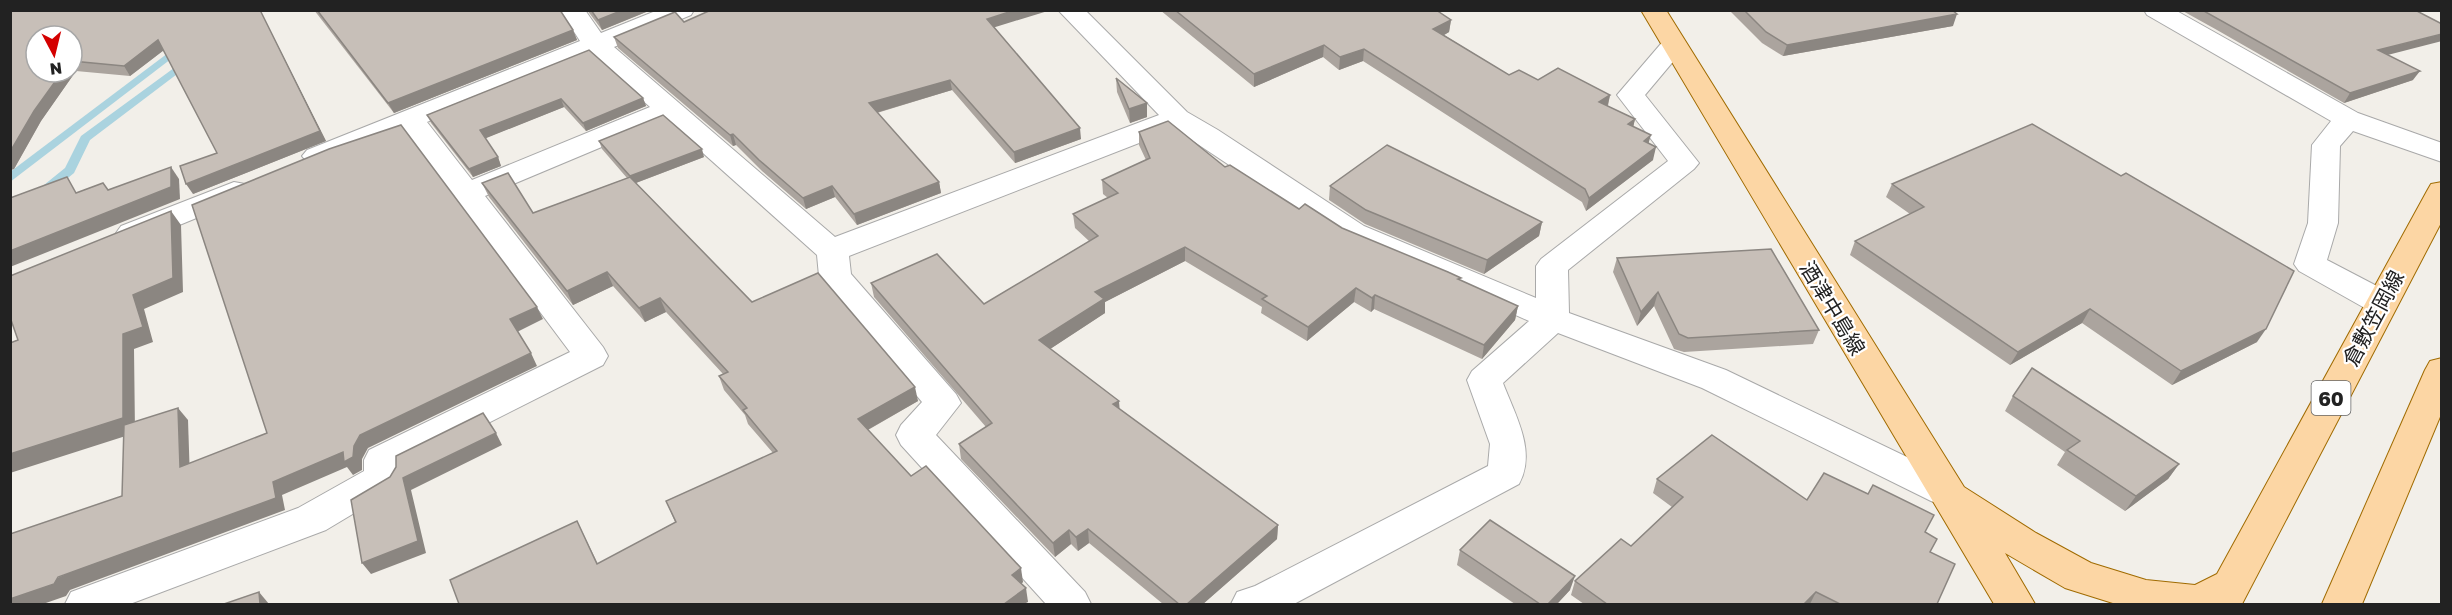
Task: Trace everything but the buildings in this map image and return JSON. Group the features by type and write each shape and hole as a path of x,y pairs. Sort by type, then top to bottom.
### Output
{"main road":[{"name":"酒津中島線","path":"1653,10 1944,491 2015,604"},
{"name":"倉敷笠岡線","path":"2226,595 2442,191"},
{"path":"2342,604 2367,553 2418,420 2442,370"},
{"path":"1944,491 2022,544 2079,576 2146,597 2178,602 2198,602 2226,595"}],"street":[{"path":"572,10 596,45 833,252 835,276 943,403 914,435 1071,604"},
{"path":"288,169 682,10"},
{"path":"1070,10 1177,118 1208,136 1353,233 1458,276 1553,319 1714,379 1944,491"},
{"path":"2156,10 2348,119 2442,153"},
{"path":"1251,604 1262,602 1506,474 1508,444 1484,380 1553,319 1552,266 1684,163 1631,95 1674,45"},
{"path":"466,193 669,109"},
{"path":"85,604 312,519 383,478 382,460 591,356 410,118"},
{"path":"833,252 844,245 1177,118"},
{"path":"2348,119 2326,145 2323,223 2310,264 2382,303"},
{"path":"110,242 255,182"}],"waterway":[{"path":"10,178 180,47"},
{"path":"43,192 70,170 85,138 189,60"}]}
